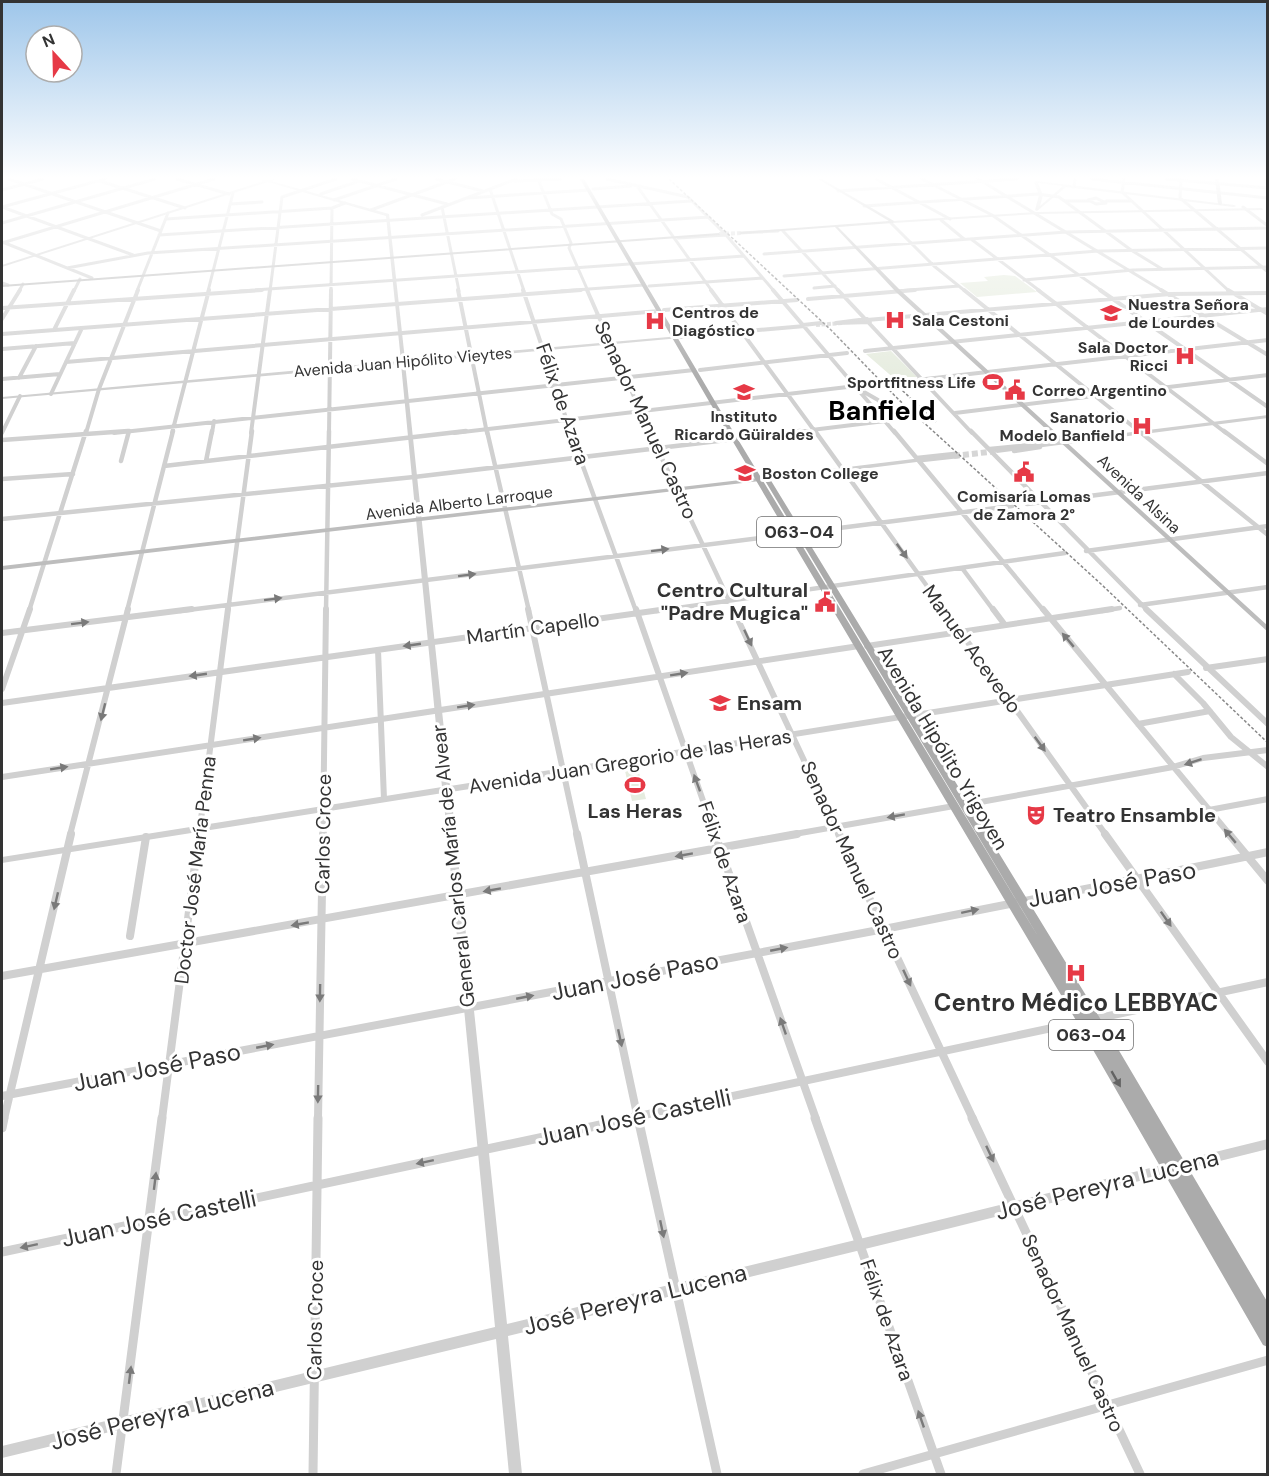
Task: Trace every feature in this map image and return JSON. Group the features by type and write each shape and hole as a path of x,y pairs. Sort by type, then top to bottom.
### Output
{"main road":[{"path":"2,284 528,248"},
{"name":"Avenida Hipólito Yrigoyen","path":"625,248 1088,1021 1174,1168 1268,1340"},
{"name":"Avenida Alsina","path":"857,248 876,269 1268,630"},
{"name":"Avenida Alberto Larroque","path":"2,568 763,480"},
{"name":"Avenida Alsina","path":"1228,592 1268,624"},
{"name":"Avenida Hipólito Yrigoyen","path":"1174,1168 1268,1317"}],"street":[{"path":"16,248 92,278"},
{"path":"2,266 57,248"},
{"path":"115,248 133,255"},
{"path":"2,689 46,563 99,389 154,248"},
{"path":"2,1128 6,1095 40,970 68,849 219,248 152,252 67,268"},
{"name":"Doctor José María Penna","path":"116,1474 211,745 235,542 275,248"},
{"name":"Carlos Croce","path":"313,1474 332,248"},
{"name":"General Carlos María de Alvear","path":"392,248 409,438 516,1474"},
{"path":"450,248 486,429 507,511 584,873 717,1474"},
{"name":"Senador Manuel Castro","path":"569,248 640,412 679,490 1140,1474"},
{"name":"Manuel Acevedo","path":"682,248 1268,1062"},
{"path":"737,248 918,459 1268,881"},
{"path":"799,248 1086,551 1206,669 1268,724"},
{"path":"764,254 844,248"},
{"path":"917,248 932,264 1268,534"},
{"path":"981,248 1268,464"},
{"path":"1038,248 1268,407"},
{"path":"1093,248 1268,356"},
{"path":"1128,248 1162,269"},
{"path":"1240,248 1262,267"},
{"path":"784,276 1098,251 1268,248"},
{"name":"Félix de Azara","path":"511,249 566,420 597,500 941,1474"},
{"path":"1184,249 1233,294 1268,314"},
{"path":"2,308 744,255"},
{"path":"1024,280 1130,270 1262,267 1268,269"},
{"path":"2,343 4,334 763,278"},
{"path":"54,330 80,279"},
{"path":"2,319 23,284"},
{"path":"814,288 835,286"},
{"path":"808,299 960,286"},
{"path":"868,320 836,323 1170,294 1268,293"},
{"path":"66,362 797,300"},
{"path":"866,351 1268,309"},
{"name":"Avenida Juan Hipólito Vieytes","path":"2,398 822,323"},
{"path":"51,394 82,328"},
{"path":"908,381 1268,340"},
{"path":"2,349 75,344"},
{"path":"20,378 36,346"},
{"path":"2,440 173,426 847,353"},
{"path":"2,379 60,374"},
{"path":"955,413 1268,375"},
{"path":"2,519 496,468 885,421 893,415 867,390 856,387 164,466"},
{"path":"2,433 20,396"},
{"path":"993,451 1268,416"},
{"path":"206,461 214,421"},
{"path":"121,461 129,430"},
{"name":"Avenida Alberto Larroque","path":"763,480 954,454 958,456 918,459"},
{"name":"Avenida Alberto Larroque","path":"918,459 954,456"},
{"path":"1027,504 1268,473"},
{"path":"2,479 73,474"},
{"path":"2,633 1012,506"},
{"path":"1086,551 1268,526"},
{"name":"Martín Capello","path":"2,703 729,599 1065,554"},
{"path":"962,568 1005,625"},
{"path":"1140,605 1268,586"},
{"path":"2,777 1120,608"},
{"path":"378,650 384,800"},
{"path":"1206,669 1268,659"},
{"name":"Avenida Juan Gregorio de las Heras","path":"2,860 1188,672"},
{"path":"1174,674 1210,711 1231,737 1268,767"},
{"path":"1138,724 1210,711"},
{"path":"2,976 1173,767 1213,757 1268,750"},
{"path":"1209,810 1268,799"},
{"path":"130,936 146,837"},
{"name":"Juan José Paso","path":"6,1095 884,929 1017,901 1248,858 1268,852"},
{"name":"Juan José Castelli","path":"2,1252 1268,982"},
{"name":"José Pereyra Lucena","path":"2,1452 501,1333 675,1288 1015,1208 1268,1144"},
{"path":"863,1474 1268,1360"}],"shaded area":[{"path":"1015,276 1037,292 977,297 960,283 988,281 984,277"},
{"path":"891,351 917,377 896,380 866,354"},
{"name":"Las Heras","path":"638,769 646,799 632,801 625,771"}],"tunnel":[{"path":"816,325 842,323"},
{"path":"954,456 997,451"}],"railway":[{"path":"743,248 831,330 899,400 1101,584 1268,743"},
{"path":"888,377 936,422"}],"place":[{"name":"Nuestra Señora de Lourdes","path":"1111,313"},
{"name":"Sala Cestoni","path":"895,320"},
{"name":"Centros de Diagóstico","path":"655,321"},
{"name":"Sala Doctor Ricci","path":"1185,356"},
{"name":"Sportfitness Life","path":"993,382"},
{"name":"Correo Argentino","path":"1015,390"},
{"name":"Instituto Ricardo Güiraldes","path":"744,392"},
{"name":"Sanatorio Modelo Banfield","path":"1142,426"},
{"name":"Comisaría Lomas de Zamora 2°","path":"1024,472"},
{"name":"Boston College","path":"745,473"},
{"name":"Centro Cultural \"Padre Mugica\"","path":"825,602"},
{"name":"Ensam","path":"720,703"},
{"name":"Las Heras","path":"635,785"},
{"name":"Teatro Ensamble","path":"1036,815"},
{"name":"Centro Médico LEBBYAC","path":"1076,973"}],"district":[{"name":"Banfield","path":"882,410"}]}
